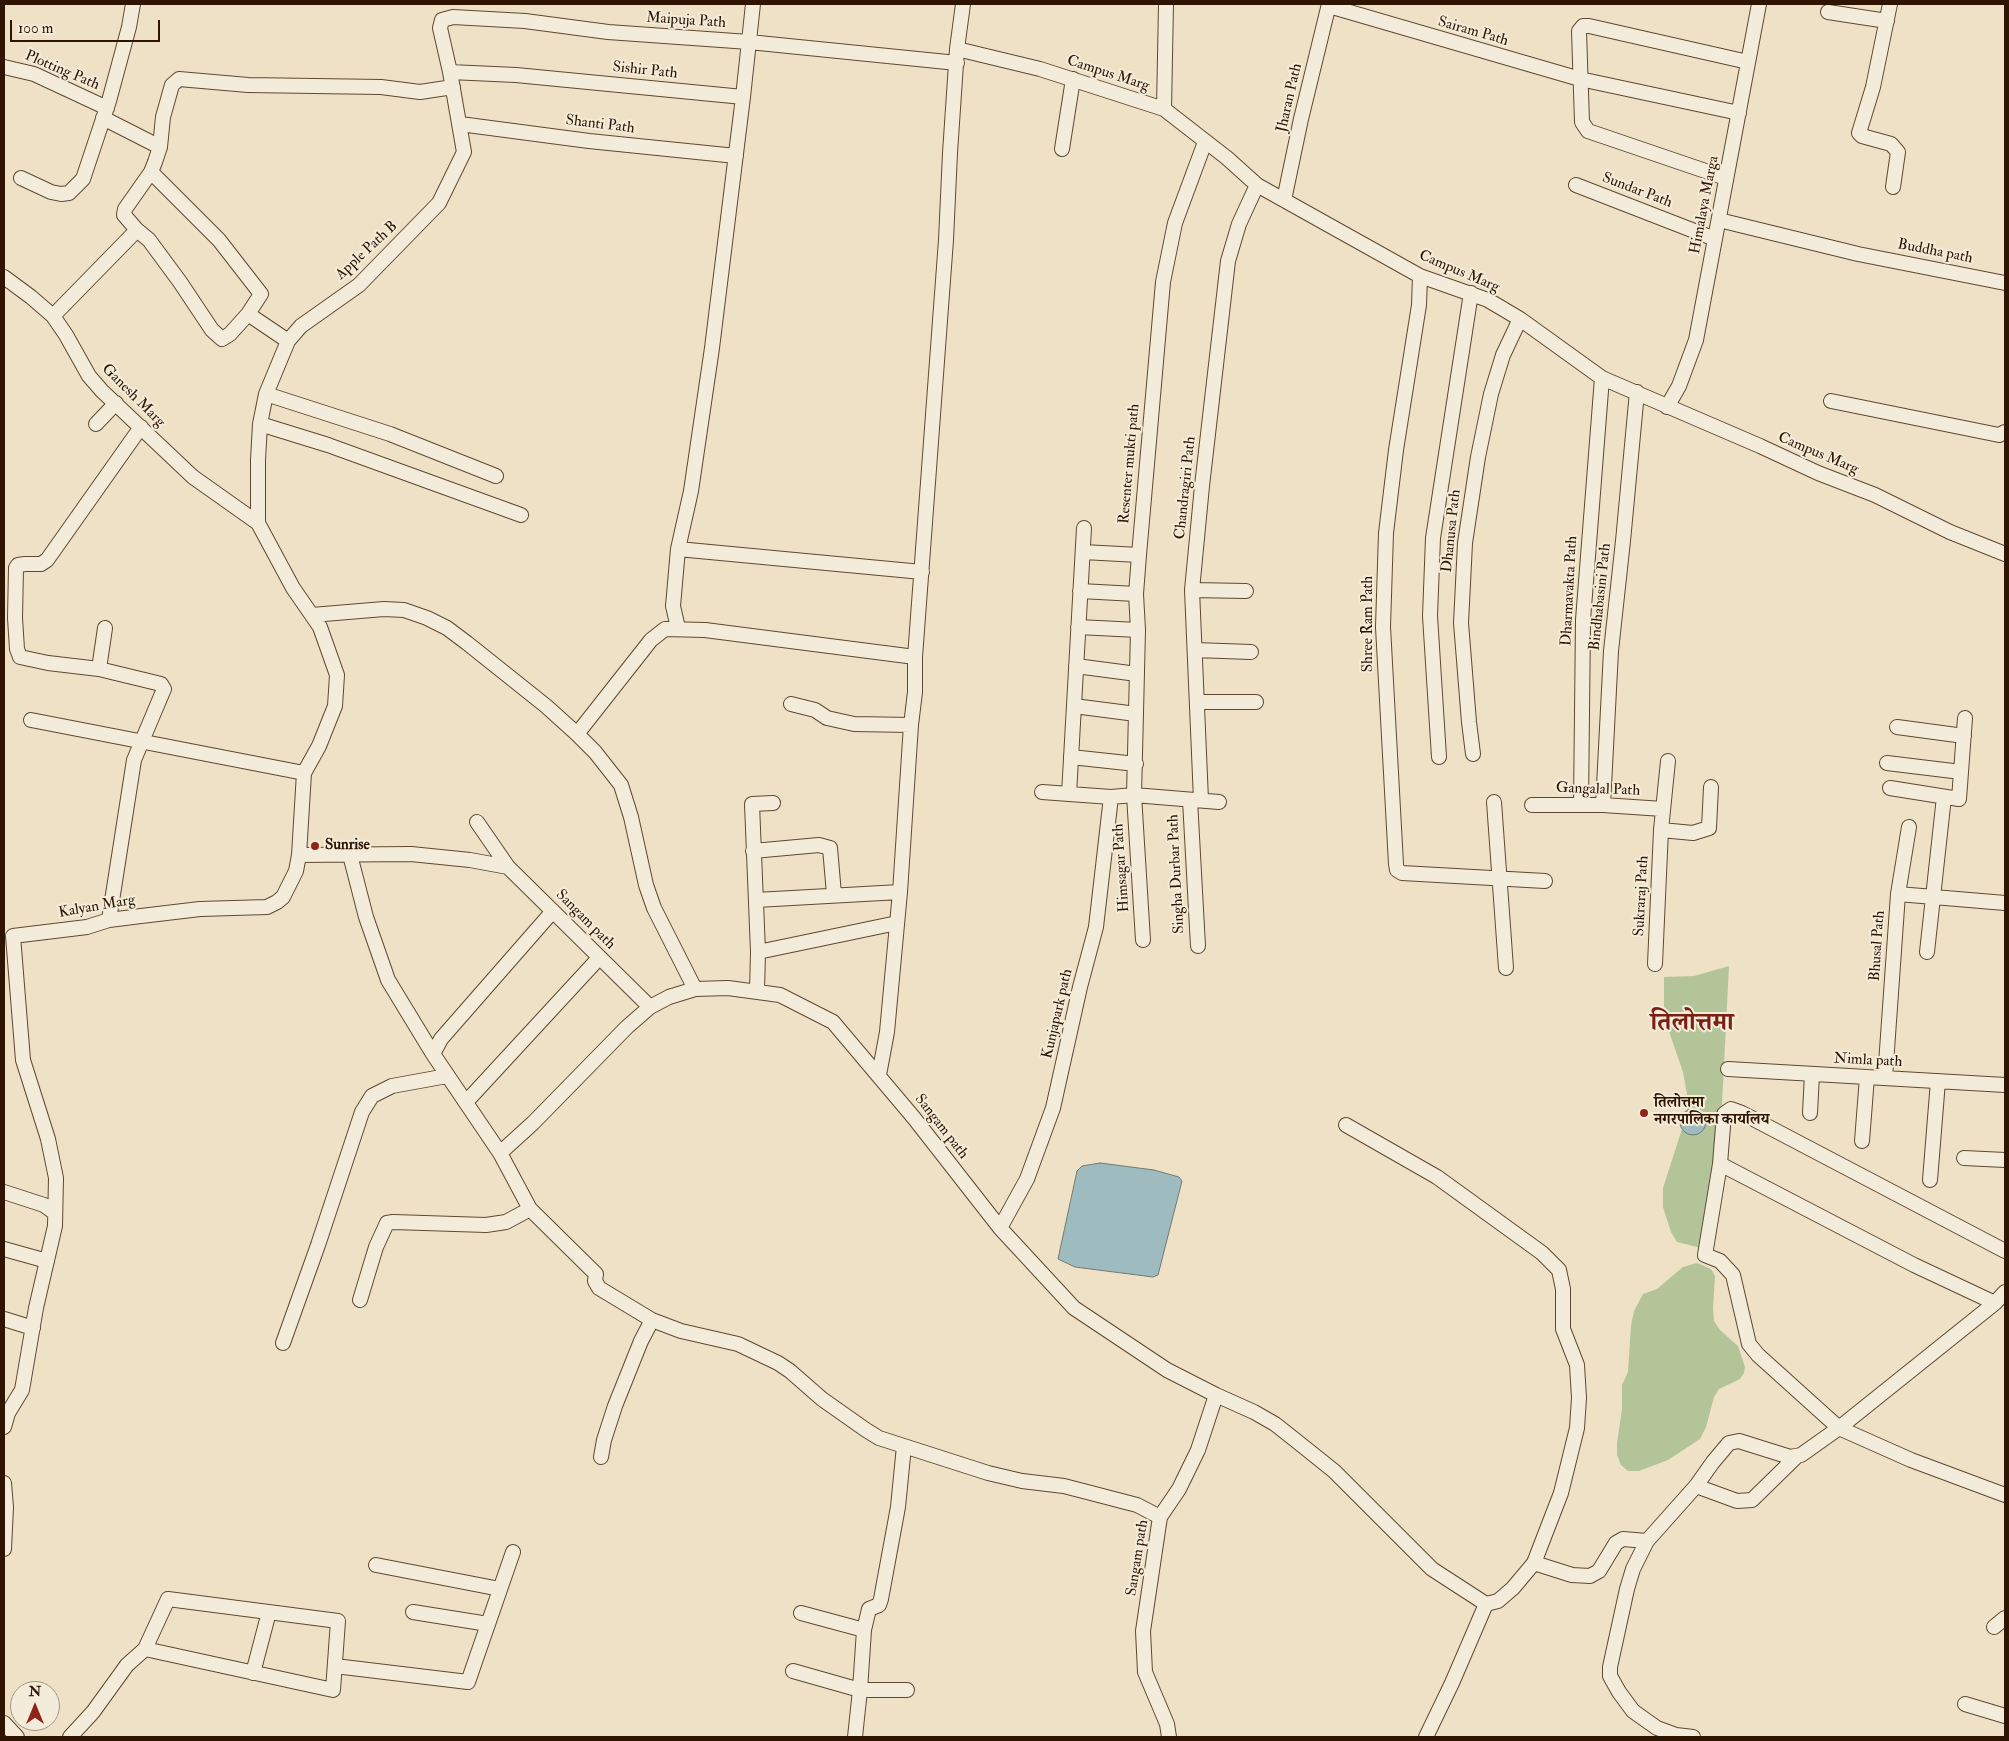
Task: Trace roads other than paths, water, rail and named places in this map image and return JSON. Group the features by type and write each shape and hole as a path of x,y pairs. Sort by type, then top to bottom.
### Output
{"street":[{"path":"21,178 51,192 61,194 69,193 82,179 105,113 130,27 133,4"},
{"path":"678,628 673,606 678,549 690,491 711,358 753,4"},
{"path":"879,1075 888,1023 895,960 910,724 915,692 915,657 946,240 950,154 963,4"},
{"path":"1164,109 1166,4"},
{"name":"Himalaya Marga","path":"1666,407 1679,386 1696,340 1758,4"},
{"path":"1890,4 1873,87 1858,133 1862,136 1891,144 1898,152 1893,187"},
{"name":"Sairam Path","path":"1329,5 1580,79 1739,113"},
{"name":"Jharan Path","path":"1284,200 1301,119 1329,5"},
{"path":"1828,12 1886,22"},
{"name":"Maipuja Path","path":"442,20 453,17 525,22 608,32 957,56"},
{"name":"Apple Path B","path":"258,523 260,424 266,394 288,341 301,326 359,285 439,203 454,176 464,152 453,87 440,28 442,20"},
{"path":"1726,178 1588,131 1582,122 1580,31 1583,26 1589,26 1748,62"},
{"name":"Campus Marg","path":"957,56 1073,79 1164,109 1227,158 1257,185 1420,276 1488,300 1520,319 1602,378 1818,473 1875,495 1950,532 2005,554"},
{"name":"Plotting Path","path":"4,67 34,74 105,113 160,148"},
{"name":"Sishir Path","path":"450,72 516,75 743,97"},
{"path":"151,172 220,240 261,294 248,314 222,339 148,240 124,215 125,209 151,172 160,148 163,117 172,85 179,78 248,85 380,88 420,92 453,87"},
{"path":"1062,149 1073,79"},
{"name":"Shanti Path","path":"460,124 736,156"},
{"name":"Resenter mukti path","path":"1134,795 1138,630 1136,594 1163,282 1175,223 1205,142"},
{"name":"Sundar Path","path":"1576,184 1715,239"},
{"name":"Chandragiri Path","path":"1195,800 1198,702 1192,590 1202,486 1228,261 1239,224 1257,185"},
{"name":"Buddha path","path":"1718,220 1858,254 2005,283"},
{"path":"53,316 137,230"},
{"name":"Shree Ram Path","path":"1420,276 1419,305 1396,450 1386,533 1384,627 1396,864 1397,870 1402,873 1500,879"},
{"name":"Ganesh Marg","path":"4,277 32,297 53,316 89,376 116,403 193,477 258,523"},
{"path":"1439,757 1430,616 1433,538 1471,293"},
{"path":"248,314 288,341"},
{"name":"Dhanusa Path","path":"1473,754 1461,623 1465,543 1478,457 1491,394 1503,355 1520,319"},
{"name":"Dharmavakta Path","path":"1581,805 1583,620 1602,378"},
{"name":"Bindhabasini Path","path":"1603,806 1611,651 1624,541 1637,392"},
{"path":"266,394 390,434 496,476"},
{"path":"1831,402 1999,435 2005,432"},
{"path":"96,424 116,403"},
{"path":"260,424 328,445 521,516"},
{"path":"110,920 131,770 140,742 162,696 164,686 99,669 48,663 20,657 17,649 15,618 16,568 25,564 41,564 47,560 141,426"},
{"name":"Kalyan Marg","path":"4,1427 8,1413 22,1390 54,1226 56,1178 48,1139 24,1060 9,934 87,927 110,920 200,909 267,907 283,897 296,871 299,855 304,773 319,746 335,706 337,674 320,627 294,588 258,523"},
{"path":"1069,794 1084,528"},
{"path":"678,549 922,572"},
{"path":"1083,552 1139,555"},
{"path":"1192,590 1246,591"},
{"path":"1080,591 1136,594"},
{"path":"312,615 384,608 404,610 427,618 446,628 467,643 546,706 596,752 621,785 631,817 646,885 654,908 695,989"},
{"path":"1078,627 1138,630"},
{"path":"99,669 105,628"},
{"path":"577,734 651,640 665,629 705,630 915,657"},
{"path":"1196,650 1251,652"},
{"path":"1076,666 1137,674"},
{"path":"1198,702 1256,702"},
{"path":"791,704 816,710 828,718 854,724 910,724"},
{"path":"1074,706 1136,714"},
{"path":"1890,788 1959,799 1966,718"},
{"path":"31,720 304,773"},
{"path":"1898,727 1964,736"},
{"path":"1071,757 1136,764"},
{"name":"Sukraraj Path","path":"1655,964 1661,830 1668,761"},
{"path":"1886,763 1961,772"},
{"path":"1661,830 1693,833 1709,828 1711,787"},
{"path":"1042,792 1111,797 1134,795 1219,802"},
{"name":"Himsagar Path","path":"1134,795 1143,940"},
{"path":"1926,952 1944,796"},
{"name":"Kunjapark path","path":"1000,1228 1027,1179 1053,1108 1080,987 1096,927 1111,797"},
{"name":"Singha Durbar Path","path":"1195,800 1198,946"},
{"path":"1494,802 1506,968"},
{"path":"757,992 758,952 752,804 773,803"},
{"name":"Gangalal Path","path":"1532,805 1663,809"},
{"name":"Sangam path","path":"477,822 508,867 650,1007 669,997 695,989 728,988 780,995 833,1022 879,1075 1000,1228 1074,1308 1167,1370 1216,1395 1198,1450 1179,1489 1160,1517 1143,1631 1145,1672 1167,1724 1169,1737"},
{"path":"1898,894 1909,827"},
{"path":"753,851 819,845 830,848 834,894"},
{"path":"299,855 411,854 470,860 508,867"},
{"path":"350,855 366,917 388,980 447,1076 500,1152 530,1209 596,1274 595,1282 599,1288 652,1320 681,1331 738,1344 778,1363 879,1438 988,1473 1022,1481 1064,1486 1137,1504 1160,1517"},
{"path":"1500,879 1545,882"},
{"path":"756,900 834,894 900,892"},
{"name":"Bhusal Path","path":"1885,1078 1898,894 2005,903"},
{"path":"433,1054 441,1039 553,910"},
{"path":"758,952 897,923"},
{"path":"466,1101 600,958"},
{"path":"500,1152 540,1116 627,1027 650,1007"},
{"name":"Nimla path","path":"1728,1069 2005,1085"},
{"path":"1810,1113 1812,1074"},
{"path":"282,1344 318,1245 362,1112 372,1096 392,1086 447,1076"},
{"path":"1862,1141 1867,1077"},
{"path":"1930,1180 1938,1081"},
{"path":"2005,1251 1742,1113 1731,1110 1724,1114 1720,1164 1705,1255 1720,1261 1733,1275 1749,1344 1758,1355 1839,1428 1910,1460 2005,1495"},
{"path":"1216,1395 1254,1412 1287,1434 1334,1471 1432,1569 1486,1604 1498,1601 1513,1588 1534,1563 1561,1493 1577,1428 1579,1398 1577,1365 1563,1329 1563,1289 1559,1270 1542,1253 1437,1178 1346,1125"},
{"path":"1964,1158 2005,1160"},
{"path":"1720,1164 1914,1265 1995,1303"},
{"path":"4,1192 44,1205 55,1212"},
{"path":"360,1300 376,1247 387,1223 486,1225 506,1222 530,1209"},
{"path":"4,1249 47,1261"},
{"path":"1696,1486 1737,1501 1746,1502 1752,1500 1795,1458 1839,1428 1995,1303 2005,1292"},
{"path":"4,1319 33,1328"},
{"path":"601,1456 615,1406 641,1341 652,1320"},
{"path":"1693,1737 1676,1735 1657,1728 1633,1711 1610,1676 1610,1667 1633,1569 1647,1541 1696,1486 1724,1448 1734,1441 1795,1458"},
{"path":"854,1737 860,1690 864,1630 869,1609 879,1605 881,1600 898,1506 904,1446"},
{"path":"4,1483 6,1507 4,1549"},
{"path":"1534,1563 1572,1575 1590,1576 1599,1571 1616,1543 1624,1539 1647,1541"},
{"path":"335,1666 468,1682 513,1552"},
{"path":"376,1565 500,1589"},
{"path":"70,1737 93,1712 127,1665 145,1649 168,1600 338,1621 334,1690 145,1649"},
{"path":"1426,1737 1486,1604"},
{"path":"253,1673 269,1612"},
{"path":"413,1612 488,1624"},
{"path":"801,1613 864,1630"},
{"path":"1994,1627 2005,1618"},
{"path":"792,1671 860,1690 906,1690"},
{"path":"1966,1704 2005,1716"},
{"path":"4,1723 17,1737"}],"water":[{"path":"1693,1109 1702,1113 1706,1122 1702,1131 1693,1135 1684,1131 1680,1122 1684,1113"},
{"path":"1100,1163 1154,1170 1179,1177 1182,1181 1158,1275 1153,1277 1075,1267 1058,1259 1077,1171 1082,1166"}],"place":[{"name":"Sunrise","path":"315,846"},
{"name":"तिलोत्तमा नगरपालिका कार्यालय","path":"1644,1113"}],"district":[{"name":"तिलोत्तमा","path":"1692,1025"}]}
